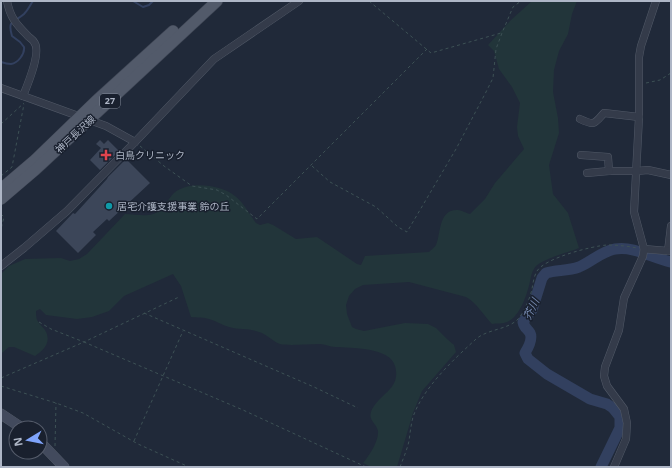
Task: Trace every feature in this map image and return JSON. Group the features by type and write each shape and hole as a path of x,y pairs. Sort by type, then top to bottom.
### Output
{"main road":[{"name":"神戸長沢線","path":"1,199 36,170 85,118 206,1"},
{"name":"神戸長沢線","path":"1,189 147,67 217,1"},
{"path":"1,414 10,420"},
{"path":"48,450 64,467"}],"street":[{"path":"7,1 13,20 36,43 31,77 23,96"},
{"path":"1,266 67,211 135,142 214,58 300,1"},
{"path":"614,467 626,439 627,423 624,409 607,386 604,376 605,367 619,330 624,298 643,252 634,212 639,117 639,58 641,46 656,1"},
{"path":"1,88 106,126 135,142"},
{"path":"580,119 591,124 604,113 639,117"},
{"path":"581,155 608,158 609,171"},
{"path":"587,173 648,170 671,175"},
{"path":"643,252 670,251 671,226"}],"path":[{"path":"369,1 431,53 502,33"},
{"path":"311,166 330,182 376,207 398,227 407,232 456,149 493,78 496,49 513,8 521,1"},
{"path":"135,142 164,166 192,186 217,190 226,194 257,219 427,49"},
{"path":"639,84 651,83 660,80 671,73"},
{"path":"1,124 24,103 12,166 1,176"},
{"path":"1,214 4,217 1,229"},
{"path":"400,467 408,446 413,417 420,402 453,360 475,339 510,324 518,318 530,297 537,271 542,266 572,253 598,246 621,246 643,252"},
{"path":"1,378 84,342 179,297"},
{"path":"144,313 314,387 358,408"},
{"path":"39,322 51,329 163,375 249,413 366,467"},
{"path":"134,441 183,331"},
{"path":"1,386 56,403 92,418 134,441 189,467"},
{"path":"55,452 56,403"}],"green space":[{"path":"532,1 577,1 572,14 568,34 559,51 554,70 553,92 559,133 549,165 553,194 568,213 579,248 550,258 536,266 533,271 527,293 518,313 511,320 504,323 492,324 477,306 466,297 409,282 363,285 355,289 349,296 346,305 347,314 352,327 364,331 405,323 428,324 436,328 454,345 456,352 422,391 413,413 397,467 371,467 363,463 373,448 378,435 378,431 370,415 371,412 374,406 395,381 395,366 392,360 386,355 378,352 360,348 333,347 324,344 284,345 275,342 262,333 248,329 229,327 207,318 191,317 181,286 173,274 124,296 109,311 92,317 77,319 46,315 40,309 36,311 37,319 45,330 48,338 44,348 35,356 14,347 9,347 2,353 1,352 1,274 9,266 25,259 61,258 70,261 79,259 87,254 125,214 150,215 156,213 174,193 188,186 196,185 214,187 229,192 241,202 256,223 260,225 268,223 273,225 296,239 317,237 357,264 361,265 365,256 429,252 436,245 441,223 447,214 452,211 461,210 470,214 485,199 495,183 524,149 518,136 517,127 520,103 512,87 499,69 494,51 488,45 511,20"}],"building":[{"name":"白鳥クリニック","path":"100,140 104,144 108,140 119,151 100,170 90,160 101,148 96,144"},
{"name":"居宅介護支援事業 鈴の丘","path":"126,159 150,183 109,221 107,219 93,232 96,235 78,253 56,231 73,213 75,214"}],"waterway":[{"path":"1,62 11,64 18,60 22,55 24,47 12,36 10,27 12,22 20,17 33,1"},
{"path":"133,1 143,7 149,5 153,1"},
{"name":"芥川","path":"601,467 620,428 620,417 613,408 607,404 590,399 547,374 528,359 525,353 530,343 531,335 524,326 523,322 532,310 542,278 546,273 579,267 606,252 615,249 630,249 671,262"}],"place":[{"name":"白鳥クリニック","path":"106,155"},
{"name":"居宅介護支援事業 鈴の丘","path":"109,206"}]}
